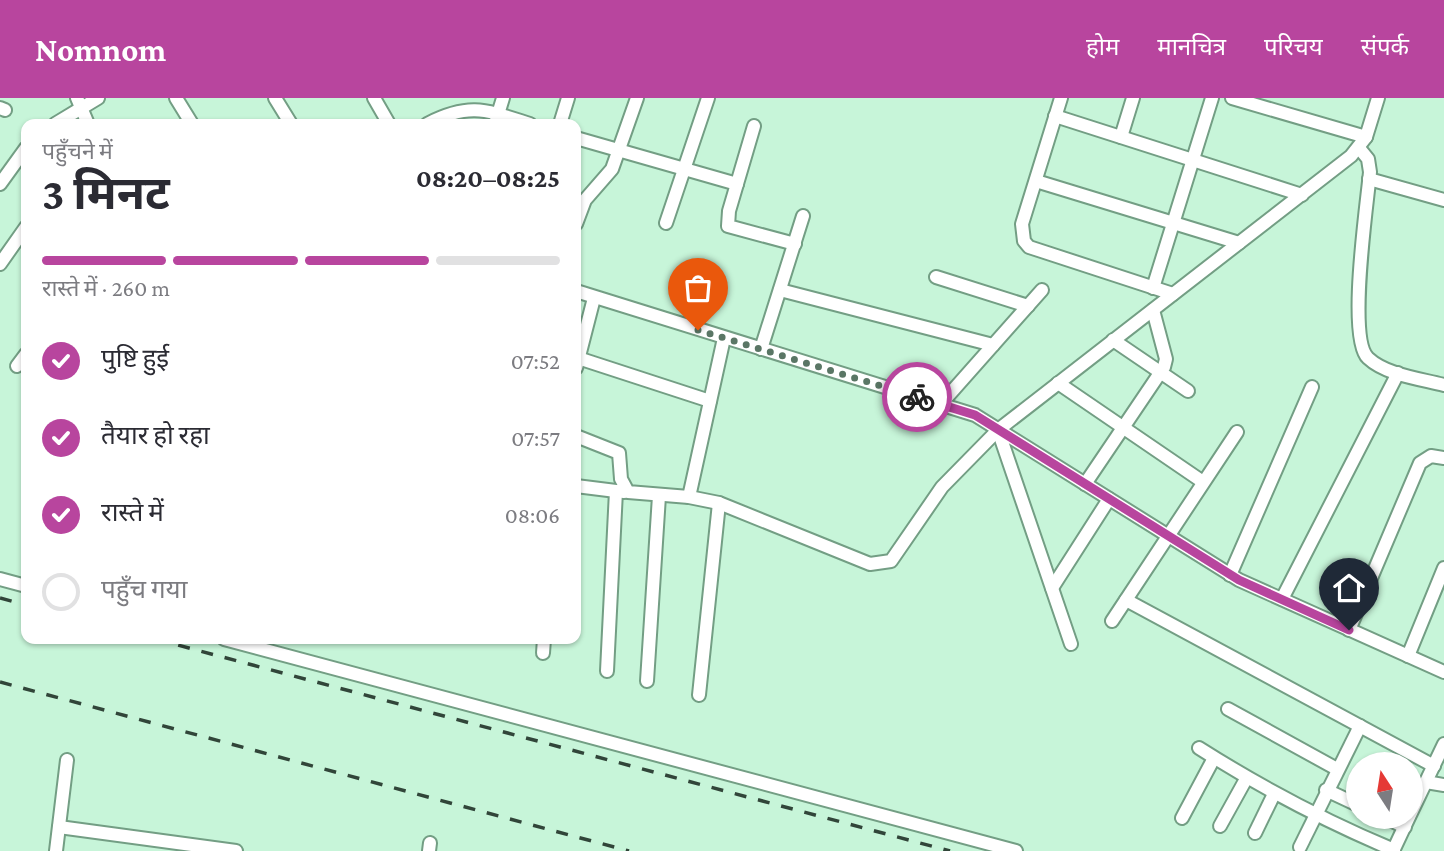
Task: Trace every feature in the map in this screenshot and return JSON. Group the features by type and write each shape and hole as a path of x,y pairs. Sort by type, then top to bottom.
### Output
{"street":[{"path":"61,119 79,103 98,98"},
{"path":"176,98 189,119"},
{"path":"275,98 288,119"},
{"path":"374,98 386,119"},
{"path":"434,119 457,104 497,119 503,98"},
{"path":"562,119 568,98"},
{"path":"581,211 585,200 607,177 620,150 638,98"},
{"path":"666,223 682,168 708,98"},
{"path":"1061,98 1022,224 1024,241 1029,247 1173,294"},
{"path":"1121,137 1133,98"},
{"path":"1153,288 1212,98"},
{"path":"1232,98 1363,142"},
{"path":"581,487 659,496 689,496 719,503 870,564 880,565 891,561 942,487 998,430 1302,195 1363,142 1378,98"},
{"path":"1055,116 1302,195"},
{"path":"754,126 727,226 795,243"},
{"path":"581,139 737,184"},
{"path":"1363,142 1368,159 1369,179 1358,311 1360,343 1368,358 1398,373 1444,386"},
{"path":"0,184 21,155"},
{"path":"1369,179 1444,200"},
{"path":"1036,181 1239,243"},
{"path":"761,349 803,216"},
{"path":"0,264 21,234"},
{"path":"936,277 1028,306"},
{"path":"780,290 993,345"},
{"path":"940,405 1042,290"},
{"path":"581,293 975,415 1230,575 1444,672"},
{"path":"581,334 594,298"},
{"path":"1085,484 1166,359 1153,310"},
{"path":"689,496 724,338"},
{"path":"1113,340 1188,391"},
{"path":"17,366 21,361"},
{"path":"581,364 710,401"},
{"path":"1282,599 1398,373"},
{"path":"1058,383 1203,482"},
{"path":"1230,575 1312,387"},
{"path":"998,430 1071,644"},
{"path":"1112,621 1237,432"},
{"path":"581,438 619,453 622,491 607,671"},
{"path":"1349,630 1420,463 1431,456 1444,458"},
{"path":"647,681 659,496"},
{"path":"1052,588 1109,499"},
{"path":"699,695 719,503"},
{"path":"1408,656 1444,568"},
{"path":"0,579 21,585"},
{"path":"1126,600 1434,766"},
{"path":"243,644 1017,851"},
{"path":"543,653 544,644"},
{"path":"1228,709 1337,769"},
{"path":"1300,847 1313,815 1360,726"},
{"path":"1423,788 1444,744"},
{"path":"1199,748 1246,779 1313,815 1394,851 1403,830"},
{"path":"1182,818 1214,758"},
{"path":"56,851 67,760"},
{"path":"1220,826 1246,779"},
{"path":"1426,782 1444,785"},
{"path":"1326,790 1346,799"},
{"path":"1255,833 1274,794"},
{"path":"59,827 147,845 236,851"}],"railway":[{"path":"0,598 21,604"},
{"path":"174,644 950,851"},
{"path":"0,682 629,851"}],"way so far":[{"path":"698,330 917,397"}],"route":[{"path":"917,397 975,415 1239,580 1349,630"}]}
